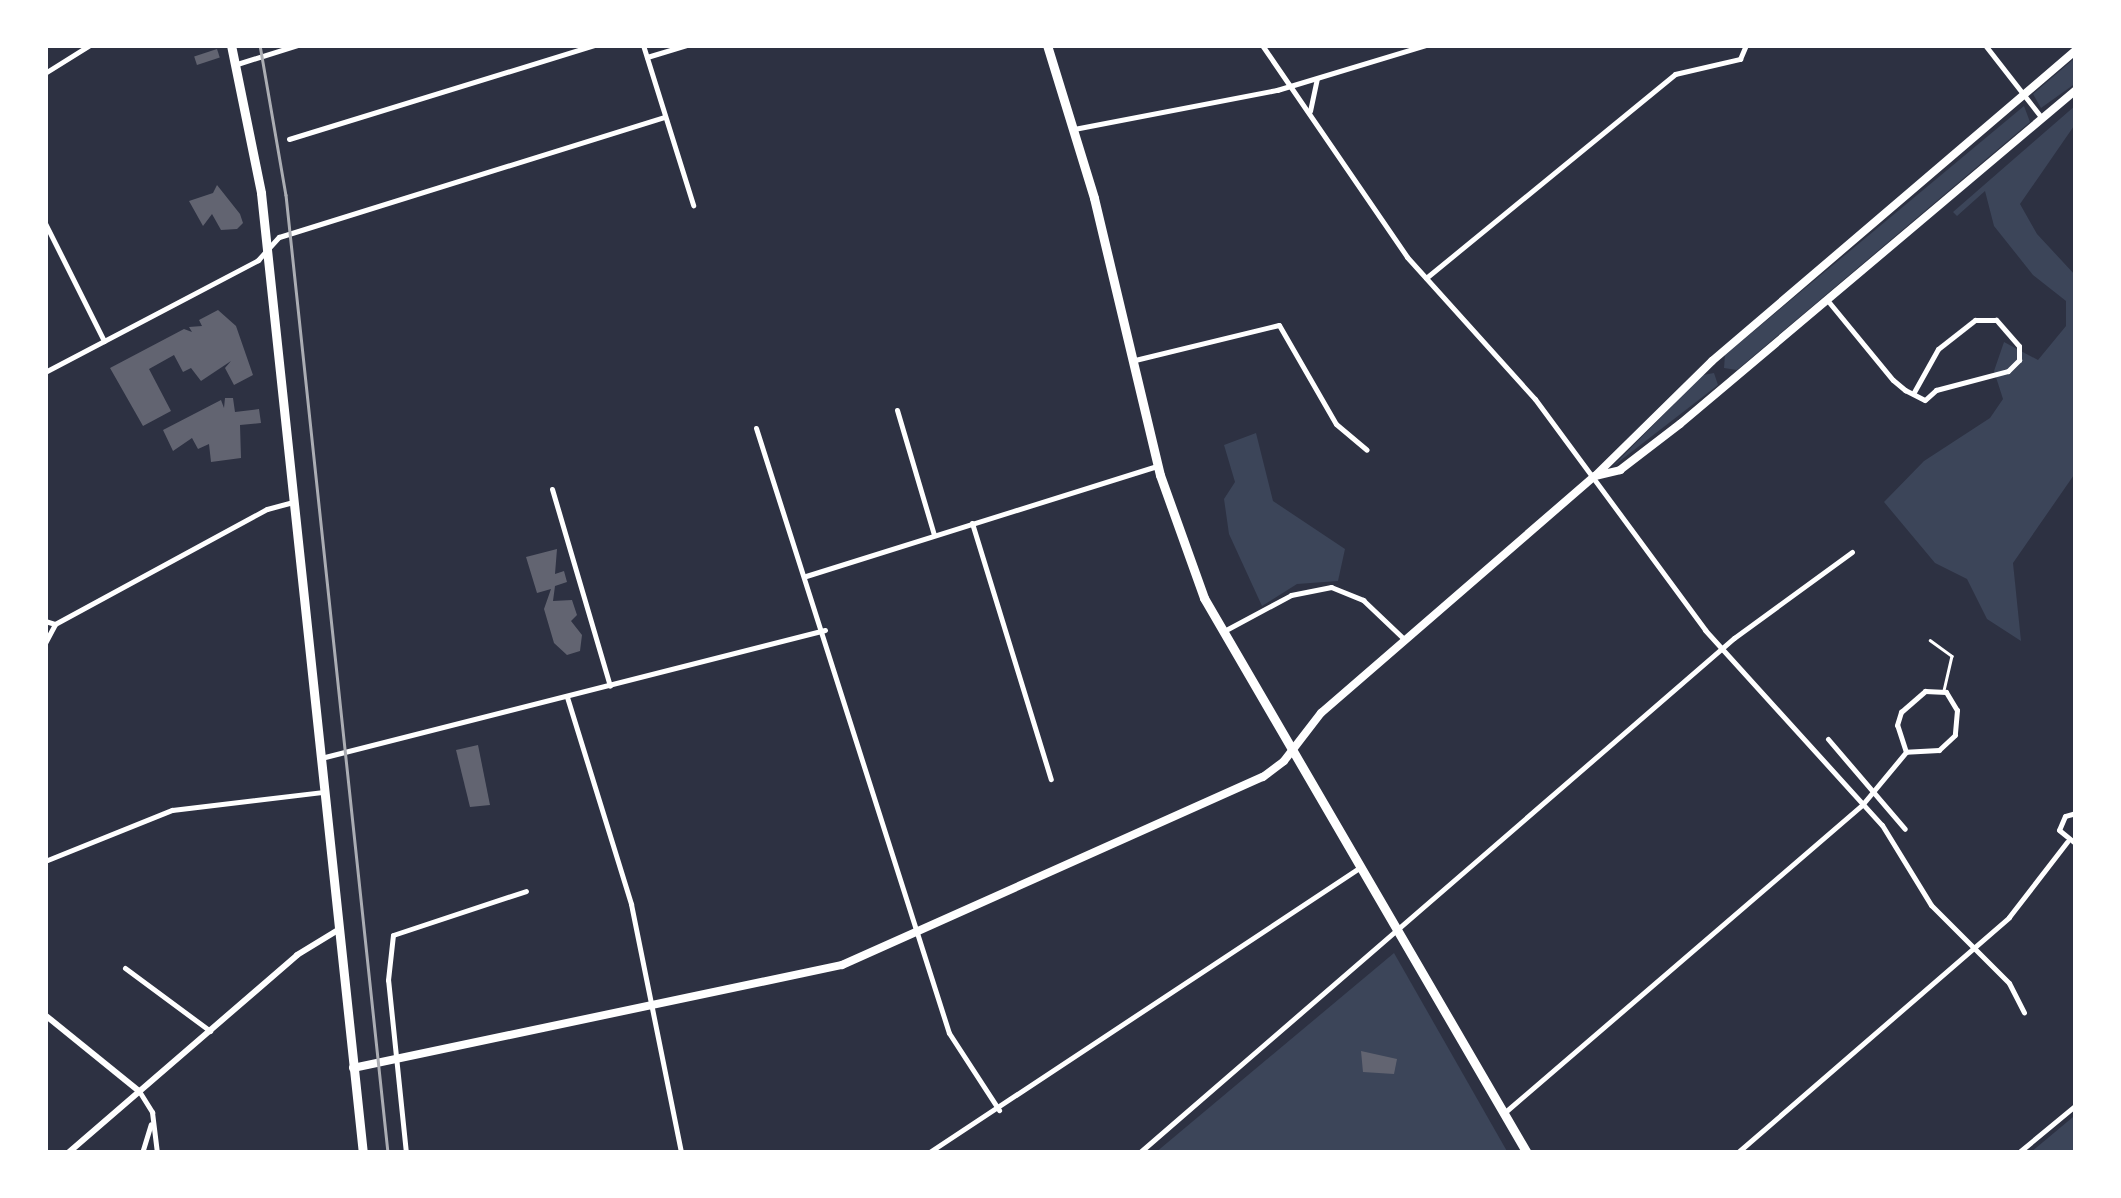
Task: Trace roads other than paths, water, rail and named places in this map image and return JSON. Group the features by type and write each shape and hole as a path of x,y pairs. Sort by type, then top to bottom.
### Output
{"main road":[{"path":"231,45 255,145 362,1153"},
{"path":"1048,45 1135,360 1158,465 1194,574 1290,752 1527,1153"},
{"path":"353,1068 396,1064 842,965 1262,777 1290,752 1321,713 1595,476 1712,360 2076,50"},
{"path":"1595,476 1620,470 1669,433 2076,90"}],"street":[{"path":"45,73 90,45"},
{"path":"237,64 298,45"},
{"path":"289,139 595,45"},
{"path":"643,45 693,205"},
{"path":"647,57 686,45"},
{"path":"1262,45 1426,278 1595,476 1618,516 1723,651 1893,839 1931,906 1976,946 2009,983 2024,1012"},
{"path":"1074,129 1317,80 1426,45"},
{"path":"1984,45 2042,119"},
{"path":"1426,278 1674,74 1734,61 1746,48"},
{"path":"1310,114 1317,80"},
{"path":"45,372 258,260 279,237 666,118"},
{"path":"45,223 104,341"},
{"path":"1828,300 1893,380 1913,394 1924,400 1936,390 2008,370 2020,360 2019,346 1996,320 1975,320 1938,349 1913,394"},
{"path":"1135,360 1279,325 1336,424 1367,450"},
{"path":"897,410 934,535"},
{"path":"756,428 825,630 949,1033 999,1110"},
{"path":"806,576 1158,465"},
{"path":"552,490 610,686"},
{"path":"45,643 55,624 267,509 294,502"},
{"path":"972,523 1051,779"},
{"path":"1139,1153 1723,651 1852,552"},
{"path":"1222,632 1302,590 1331,587 1362,600 1405,641"},
{"path":"45,621 55,624"},
{"path":"320,758 825,630"},
{"path":"1504,1113 1862,805 1906,752 1939,750 1955,735 1957,710 1943,691 1924,690 1901,712 1897,725 1906,752"},
{"path":"567,697 631,904 681,1153"},
{"path":"1828,739 1905,829"},
{"path":"45,861 172,810 324,792"},
{"path":"2067,842 2060,824 2076,813"},
{"path":"1736,1153 2026,900 2067,842"},
{"path":"2067,842 2076,844"},
{"path":"928,1153 999,1110 1360,868"},
{"path":"406,1153 388,980 395,932 526,891"},
{"path":"68,1153 315,940 338,930"},
{"path":"125,968 210,1031"},
{"path":"45,1015 140,1091 153,1121 158,1153"},
{"path":"2018,1153 2076,1105"},
{"path":"142,1153 153,1121"}],"lane":[{"path":"1930,640 1954,662 1943,691"}],"railway":[{"path":"260,45 286,195 388,1153"}]}
